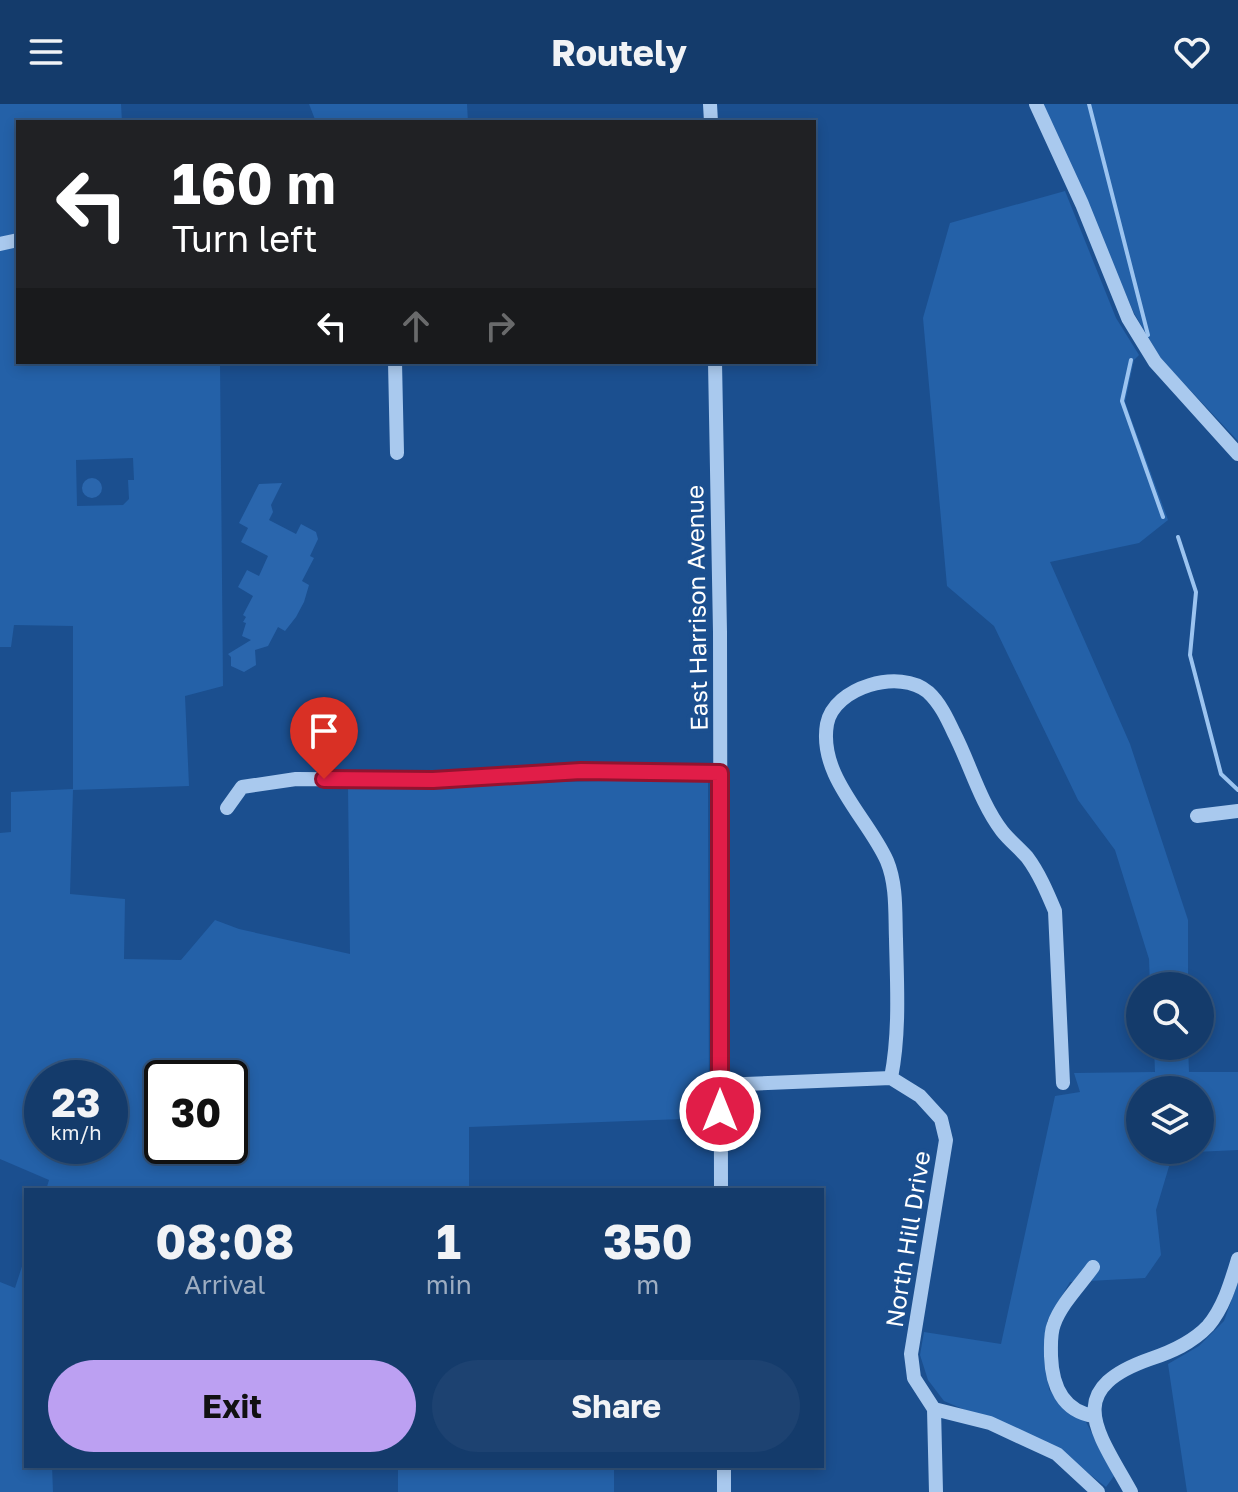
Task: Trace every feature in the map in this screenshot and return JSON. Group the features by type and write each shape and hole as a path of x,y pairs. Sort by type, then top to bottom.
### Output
{"street":[{"path":"1036,104 1082,204 1128,318 1155,362 1238,454"},
{"path":"395,364 397,453"},
{"name":"East Harrison Avenue","path":"715,364 721,1188"},
{"path":"720,1085 891,1078 898,995 894,894 887,862 839,781 830,756 827,726 831,713 844,699 867,686 902,682 922,688 938,703 1001,830 1028,859 1046,888 1055,911 1063,1083"},
{"path":"227,808 242,787 296,779 433,780 581,771 720,773"},
{"path":"1197,816 1238,811"},
{"name":"North Hill Drive","path":"891,1078 920,1096 941,1119 946,1140 911,1354 914,1378 934,1409"},
{"path":"1131,1492 1102,1439 1094,1416 1097,1393 1116,1374 1171,1352 1207,1327 1224,1301 1238,1259"},
{"path":"1093,1267 1054,1321 1051,1344 1052,1378 1057,1390 1075,1409 1094,1416"},
{"path":"936,1492 934,1409 990,1423 1057,1454 1098,1492"},
{"path":"724,1468 724,1492"}],"shaded area":[{"path":"0,104 121,104 122,120 16,120 16,364 220,364 223,686 185,696 189,786 73,790 70,894 125,899 124,959 181,960 215,920 239,929 350,954 348,786 708,779 709,1118 469,1127 469,1188 47,1188 49,1180 0,1159 0,833 11,832 11,792 73,789 73,626 14,625 11,647 0,647","holes":["133,458 134,480 128,480 129,499 123,505 77,506 76,460"]},
{"path":"309,104 467,104 468,120 315,120"},
{"path":"1043,104 1238,104 1238,441 1161,359 1134,313"},
{"path":"1065,191 1116,318 1139,355 1134,360 1125,402 1168,520 1139,543 1050,562 1130,744 1188,920 1188,972 1149,972 1149,959 1115,850 1078,800 994,626 947,586 923,318 950,223"},
{"path":"1155,1060 1189,1060 1189,1072 1238,1072 1238,1150 1214,1151 1214,1076 1126,1076 1126,1164 1170,1164 1156,1210 1161,1255 1145,1278 1070,1282 1047,1321 1049,1390 1085,1420 1114,1476 1106,1487 1057,1449 944,1401 928,1380 920,1355 924,1332 1001,1344 1055,1096 1080,1092 1074,1073 1155,1072"},
{"path":"24,1260 24,1468 52,1468 53,1492 0,1492 0,1282 15,1288"},
{"path":"1238,1282 1238,1492 1187,1492 1168,1364 1199,1346 1224,1321"},
{"path":"398,1468 614,1468 614,1492 398,1492"}],"building":[{"path":"92,478 99,481 102,488 99,495 92,498 85,495 82,488 85,481"},
{"path":"282,483 271,505 273,512 269,520 296,534 301,524 316,532 318,539 310,556 314,558 302,581 309,585 296,617 285,631 278,627 268,646 255,650 256,665 244,672 231,666 228,654 251,640 242,636 246,623 243,622 246,617 243,615 253,596 238,587 247,570 259,576 268,556 241,542 248,528 239,523 259,484"}],"waterway":[{"path":"1089,104 1148,335"},
{"path":"1131,360 1122,401 1163,517"},
{"path":"1178,537 1196,592 1190,655 1221,774 1238,790"}],"route":[{"path":"324,779 433,780 581,771 720,773 720,1111"}]}
